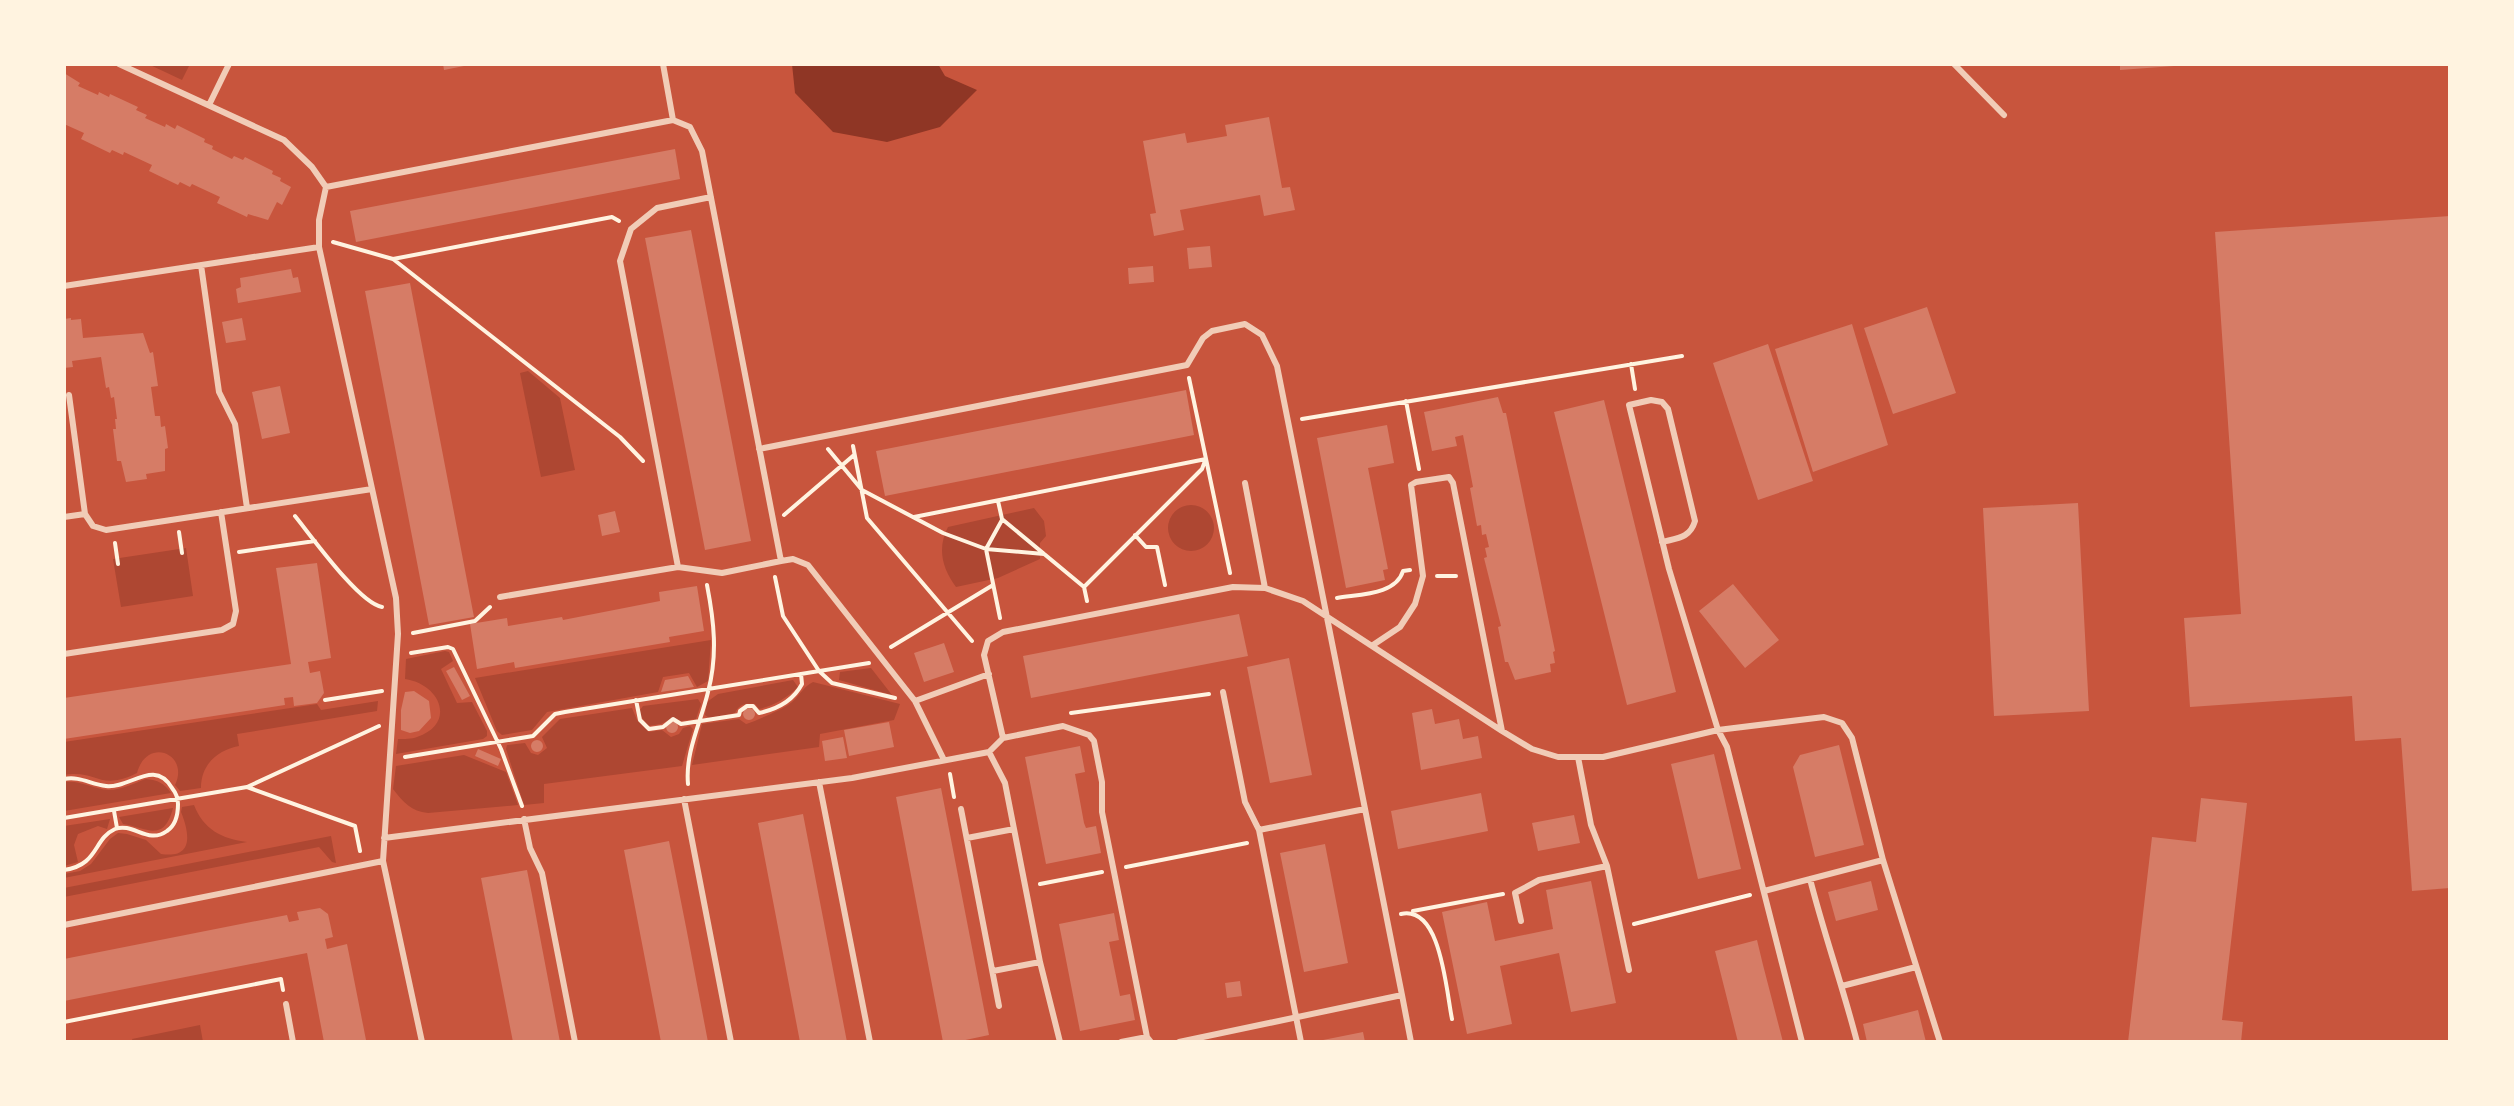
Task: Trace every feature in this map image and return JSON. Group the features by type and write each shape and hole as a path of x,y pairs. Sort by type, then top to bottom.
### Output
{"lane":[{"path":"119,64 284,140 312,167 326,187 319,220 319,247 396,598 397,656 383,861 422,1042"},
{"path":"209,105 229,64"},
{"path":"663,64 673,120"},
{"path":"1954,64 2004,115"},
{"path":"326,187 673,120 690,127 702,151 773,524 776,562"},
{"path":"678,567 620,261 631,229 657,208 711,197"},
{"path":"64,286 319,247"},
{"path":"201,265 219,392 235,424 247,508"},
{"path":"759,449 1187,365 1203,338 1212,331 1245,324 1262,335 1277,366 1411,1042"},
{"path":"69,395 85,514 93,526 106,530 372,489"},
{"path":"1662,542 1685,537 1695,521 1668,409 1662,402 1651,400 1629,405 1662,542 1718,730 1727,747 1802,1042"},
{"path":"1373,645 1400,627 1415,604 1423,576 1411,485 1449,477 1453,483 1502,731"},
{"path":"1245,483 1265,588"},
{"path":"64,654 222,630 233,624 236,611 221,512"},
{"path":"64,517 85,514"},
{"path":"500,597 678,567 722,573 793,559 808,565 915,701 944,760"},
{"path":"1003,738 984,655 988,641 1003,632 1233,587 1265,588 1326,613 1502,731 1532,749 1558,757 1603,757 1718,730 1824,717 1842,723 1852,738 1883,860 1940,1042"},
{"path":"915,701 989,674"},
{"path":"1223,692 1245,802 1259,830 1301,1042"},
{"path":"384,838 819,782 989,752 1003,738 1063,726 1089,735 1094,741 1102,782 1102,812 1149,1039 1121,1042"},
{"path":"989,752 1005,783 1040,962 1060,1042"},
{"path":"1578,757 1591,825 1607,866 1629,970"},
{"path":"819,782 870,1042"},
{"path":"687,798 731,1042"},
{"path":"961,809 999,1006"},
{"path":"1259,830 1365,809"},
{"path":"524,819 530,848 542,873 575,1042"},
{"path":"967,838 1014,829"},
{"path":"1764,891 1883,860"},
{"path":"64,925 383,861"},
{"path":"1521,921 1515,893 1539,880 1607,866"},
{"path":"1810,879 1857,1042"},
{"path":"993,971 1040,962"},
{"path":"1842,986 1916,967"},
{"path":"1179,1042 1402,995"},
{"path":"286,1004 293,1042"}],"path":[{"path":"393,259 612,217 631,229"},
{"path":"319,238 393,259 620,437 661,479"},
{"path":"1288,422 1682,356"},
{"path":"1631,364 1638,403"},
{"path":"1187,365 1233,587"},
{"path":"1406,401 1421,481"},
{"path":"850,431 867,518 984,655"},
{"path":"818,437 862,490 943,533 986,549 1044,554"},
{"path":"773,524 855,455"},
{"path":"914,517 1206,459"},
{"path":"998,501 1002,519 1084,587 1202,469 1206,459"},
{"path":"283,502 361,594 374,605 384,607"},
{"path":"177,518 182,553"},
{"path":"1002,519 986,549 1003,632"},
{"path":"113,528 118,564"},
{"path":"1135,535 1146,547 1157,547 1168,599"},
{"path":"228,554 315,541"},
{"path":"776,562 783,616 819,671 832,683 915,701"},
{"path":"1323,601 1392,587 1400,580 1403,571 1422,567"},
{"path":"687,798 687,765 709,689 715,626 705,571"},
{"path":"1423,576 1471,576"},
{"path":"389,760 533,736 555,714 881,658 993,585"},
{"path":"407,634 475,621 500,597"},
{"path":"397,656 448,647 453,649 496,742 521,802 524,819"},
{"path":"636,700 640,720 649,729 663,727 673,719 681,724 739,715 747,706 753,706 759,713 781,705 798,691 802,684 800,674"},
{"path":"325,700 382,691"},
{"path":"1068,714 1223,692"},
{"path":"64,818 247,787 379,726"},
{"path":"944,760 955,801 961,809"},
{"path":"64,779 80,777 107,786 152,774 161,776 170,784 178,799 176,822 169,830 158,836 117,828 82,865 64,870"},
{"path":"247,787 355,826 361,857"},
{"path":"113,810 117,828"},
{"path":"1025,887 1261,840"},
{"path":"1620,928 1764,891"},
{"path":"1387,917 1493,894 1515,893"},
{"path":"1411,912 1423,917 1435,935 1452,1019"},
{"path":"64,1022 281,979 286,1004"}],"shaded area":[{"path":"148,64 190,64 182,80"},
{"path":"792,64 938,64 945,76 977,90 940,127 887,142 833,132 795,93"},
{"path":"528,371 560,398 575,470 541,477 520,373"},
{"path":"1191,505 1207,512 1214,528 1207,544 1191,551 1175,544 1168,528 1175,512"},
{"path":"1034,508 1044,521 1046,536 1040,543 1040,559 998,578 956,587 947,573 943,558 948,527"},
{"path":"186,548 193,596 121,607 113,559"},
{"path":"711,640 708,681 697,687 689,673 663,677 658,692 547,712 532,730 502,735 497,731 475,678"},
{"path":"449,652 453,661 441,669 457,703 472,702 487,736 396,754 398,739 415,738 429,731 440,714 435,696 427,688 405,679 406,659"},
{"path":"871,668 892,695 839,680 840,672"},
{"path":"793,680 798,687 769,706 759,709 755,704 745,704 735,713 709,718 705,715 707,702 718,694"},
{"path":"813,682 900,704 894,720 820,734 819,747 692,765 702,724 739,719 749,723 788,705"},
{"path":"698,699 701,704 696,719 681,721 673,718 648,726 640,715 643,706"},
{"path":"378,701 377,711 237,734 239,746 224,751 207,765 201,788 180,791 175,785 177,765 172,758 157,752 142,762 137,773 124,778 106,780 64,775 64,742 317,704 321,710"},
{"path":"632,708 637,720 649,732 662,730 671,737 683,728 690,726 693,729 682,766 544,784 544,803 524,805 507,745 525,743 531,753 538,755 547,748 542,737 560,719"},
{"path":"464,755 506,772 518,805 428,813 408,806 393,789 396,766"},
{"path":"146,779 160,783 171,793 64,811 64,782 109,790"},
{"path":"194,805 214,831 247,842 64,878 64,874 80,871 91,864 118,833 146,840 161,854 180,852 187,842 182,807"},
{"path":"173,808 165,826 154,831 123,824 119,817"},
{"path":"110,819 107,829 98,826 78,834 74,845 78,862 64,866 64,826"},
{"path":"331,836 336,863 319,847 64,897 64,888"},
{"path":"200,1025 203,1042 133,1042 132,1039"}],"building":[{"path":"443,64 469,64 469,65 444,70"},
{"path":"2120,64 2174,64 2174,66 2120,70"},
{"path":"64,73 80,83 78,86 98,95 99,92 109,97 110,94 138,107 136,110 147,115 145,118 165,127 166,124 175,129 177,125 205,139 204,142 213,146 212,149 232,159 234,156 243,160 245,157 273,171 272,174 291,187 282,205 277,202 268,220 248,214 247,217 217,203 220,197 192,184 190,187 180,182 178,185 149,171 152,165 124,152 123,155 112,150 110,153 81,139 84,133 64,124"},
{"path":"1269,117 1282,188 1290,187 1295,210 1264,216 1260,195 1180,210 1184,230 1154,236 1150,214 1156,213 1143,141 1185,133 1187,143 1227,136 1225,125"},
{"path":"675,149 680,179 356,242 350,211"},
{"path":"2450,216 2450,888 2412,891 2401,738 2355,741 2352,696 2190,707 2184,618 2241,614 2215,232"},
{"path":"691,230 751,541 705,550 645,238"},
{"path":"1210,246 1212,267 1189,269 1187,248"},
{"path":"1153,266 1154,282 1129,284 1128,268"},
{"path":"291,269 293,278 298,277 301,292 238,303 236,289 241,287 240,278"},
{"path":"410,283 474,617 429,625 365,291"},
{"path":"1927,307 1956,393 1893,414 1864,328"},
{"path":"242,318 246,340 226,343 222,322"},
{"path":"64,319 81,319 83,338 143,333 150,353 153,352 158,386 151,387 155,416 160,416 161,427 165,426 168,448 165,449 165,471 146,474 147,479 126,482 121,461 117,461 113,429 116,429 117,419 114,397 111,398 109,387 106,388 101,357 72,361 73,367 64,368"},
{"path":"1852,324 1888,445 1813,472 1775,349"},
{"path":"1768,344 1813,481 1758,500 1713,363"},
{"path":"280,386 290,433 262,439 252,392"},
{"path":"1186,390 1194,435 885,496 876,451"},
{"path":"1498,397 1503,413 1506,413 1555,651 1555,663 1550,664 1551,672 1515,680 1508,662 1505,662 1498,627 1501,626 1484,558 1487,557 1485,548 1489,547 1486,534 1482,535 1481,525 1477,526 1463,435 1455,437 1457,446 1432,451 1424,412"},
{"path":"1604,400 1676,692 1627,705 1554,412"},
{"path":"1387,425 1394,463 1368,468 1388,569 1383,570 1385,580 1346,588 1317,438"},
{"path":"2078,503 2089,711 1994,716 1983,508"},
{"path":"615,511 620,532 602,536 598,515"},
{"path":"317,563 331,658 308,662 310,673 320,671 324,693 317,703 294,706 293,697 284,698 285,705 64,739 64,698 291,664 276,568"},
{"path":"1733,584 1779,640 1745,668 1699,611"},
{"path":"697,586 704,631 669,637 670,642 515,668 514,662 477,669 470,624 507,618 508,626 562,617 563,620 660,601 659,592"},
{"path":"1239,614 1248,656 1031,698 1023,656"},
{"path":"944,643 954,672 924,682 914,653"},
{"path":"1289,658 1312,775 1270,783 1247,667"},
{"path":"454,667 470,696 462,700 446,671"},
{"path":"688,676 694,687 661,692 665,680"},
{"path":"414,691 429,701 431,718 419,731 410,733 401,730 401,710 405,692"},
{"path":"749,708 755,714 749,720 743,714"},
{"path":"1432,709 1435,724 1459,719 1463,739 1478,736 1482,758 1421,770 1412,713"},
{"path":"672,721 678,727 672,733 666,727"},
{"path":"889,722 894,747 849,756 844,730"},
{"path":"843,737 847,758 825,761 822,741"},
{"path":"537,740 543,746 537,752 531,746"},
{"path":"1839,745 1864,845 1815,857 1793,767 1800,755"},
{"path":"1080,746 1085,772 1075,774 1084,823 1086,828 1096,826 1101,853 1046,864 1025,757"},
{"path":"478,749 501,759 498,766 475,756"},
{"path":"1714,754 1741,869 1698,879 1671,764"},
{"path":"941,788 989,1035 956,1042 943,1042 896,797"},
{"path":"1481,793 1488,831 1398,849 1391,811"},
{"path":"2201,798 2247,803 2222,1020 2243,1022 2241,1042 2128,1042 2152,837 2196,842"},
{"path":"803,814 847,1042 800,1042 758,823"},
{"path":"1574,815 1580,843 1538,851 1532,823"},
{"path":"669,841 708,1042 661,1042 624,850"},
{"path":"1325,844 1348,963 1304,972 1280,853"},
{"path":"527,870 560,1042 513,1042 481,878"},
{"path":"1591,881 1616,1003 1571,1012 1559,953 1500,966 1512,1024 1467,1034 1442,912 1487,902 1495,941 1553,929 1546,890"},
{"path":"1871,881 1878,910 1836,921 1828,892"},
{"path":"320,908 328,914 333,937 325,939 327,949 347,944 366,1040 324,1042 307,953 64,1001 64,959 287,915 289,922 299,920 297,912"},
{"path":"1114,913 1119,940 1109,942 1120,996 1130,994 1135,1020 1080,1031 1059,924"},
{"path":"1757,940 1783,1042 1738,1042 1715,951"},
{"path":"1240,981 1242,996 1227,998 1225,983"},
{"path":"1918,1010 1926,1042 1867,1042 1863,1024"},
{"path":"1363,1032 1365,1042 1318,1042 1318,1041"}]}
